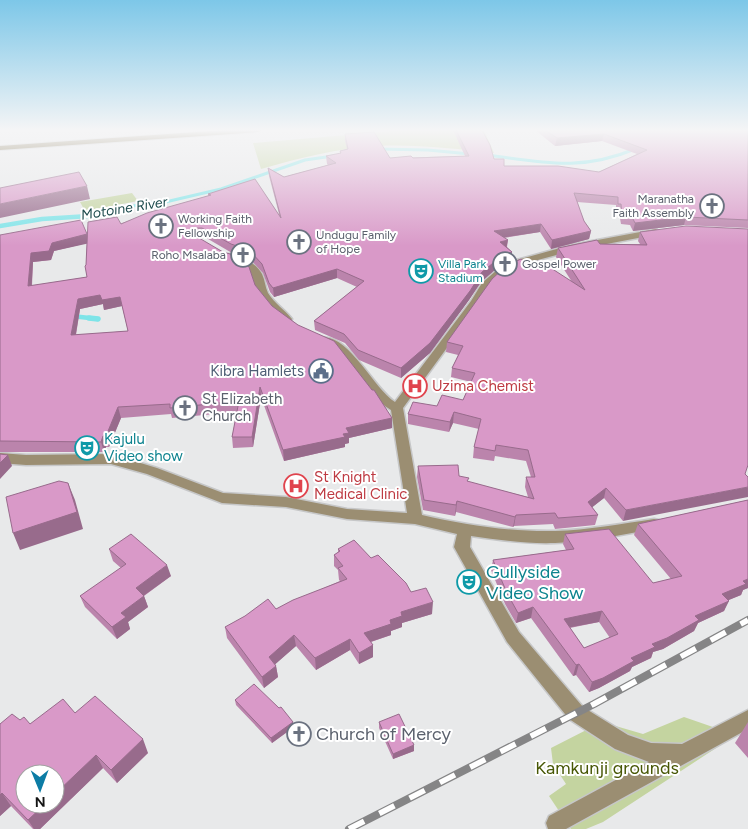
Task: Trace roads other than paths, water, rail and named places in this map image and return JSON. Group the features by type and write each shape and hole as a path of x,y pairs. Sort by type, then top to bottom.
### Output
{"street":[{"path":"415,519 397,408 475,302 485,285 501,271 520,262 574,248 669,231"},
{"path":"221,253 246,262 257,274 263,293 278,312 296,326"},
{"path":"310,334 340,347 385,402 397,408"},
{"path":"0,458 26,460 111,459 152,471 222,498 286,502 347,514 415,519 465,530 504,535 555,537 607,532 664,521"},
{"path":"465,530 462,547 513,637 576,713 622,742 651,753 684,754"},
{"path":"556,823 748,719"}],"waterway":[{"name":"Motoine River","path":"97,214 147,203 161,203 221,189 280,169"},
{"name":"Motoine River","path":"0,226 42,219 89,216 103,213"},
{"path":"72,316 98,319 89,318"}],"railway":[{"path":"349,829 594,704 748,620"}],"place":[{"name":"Maranatha Faith Assembly","path":"712,206"},
{"name":"Working Faith Fellowship","path":"161,226"},
{"name":"Undugu Family of Hope","path":"299,242"},
{"name":"Roho Msalaba","path":"243,255"},
{"name":"Gospel Power","path":"505,264"},
{"name":"Villa Park Stadium","path":"421,271"},
{"name":"Kibra Hamlets","path":"321,371"},
{"name":"Uzima Chemist","path":"415,386"},
{"name":"St Elizabeth Church","path":"185,408"},
{"name":"Kajulu Video show","path":"87,448"},
{"name":"St Knight Medical Clinic","path":"296,486"},
{"name":"Gullyside Video Show","path":"469,582"},
{"name":"Church of Mercy","path":"299,734"}],"park label":[{"name":"Kamkunji grounds","path":"607,768"}]}
